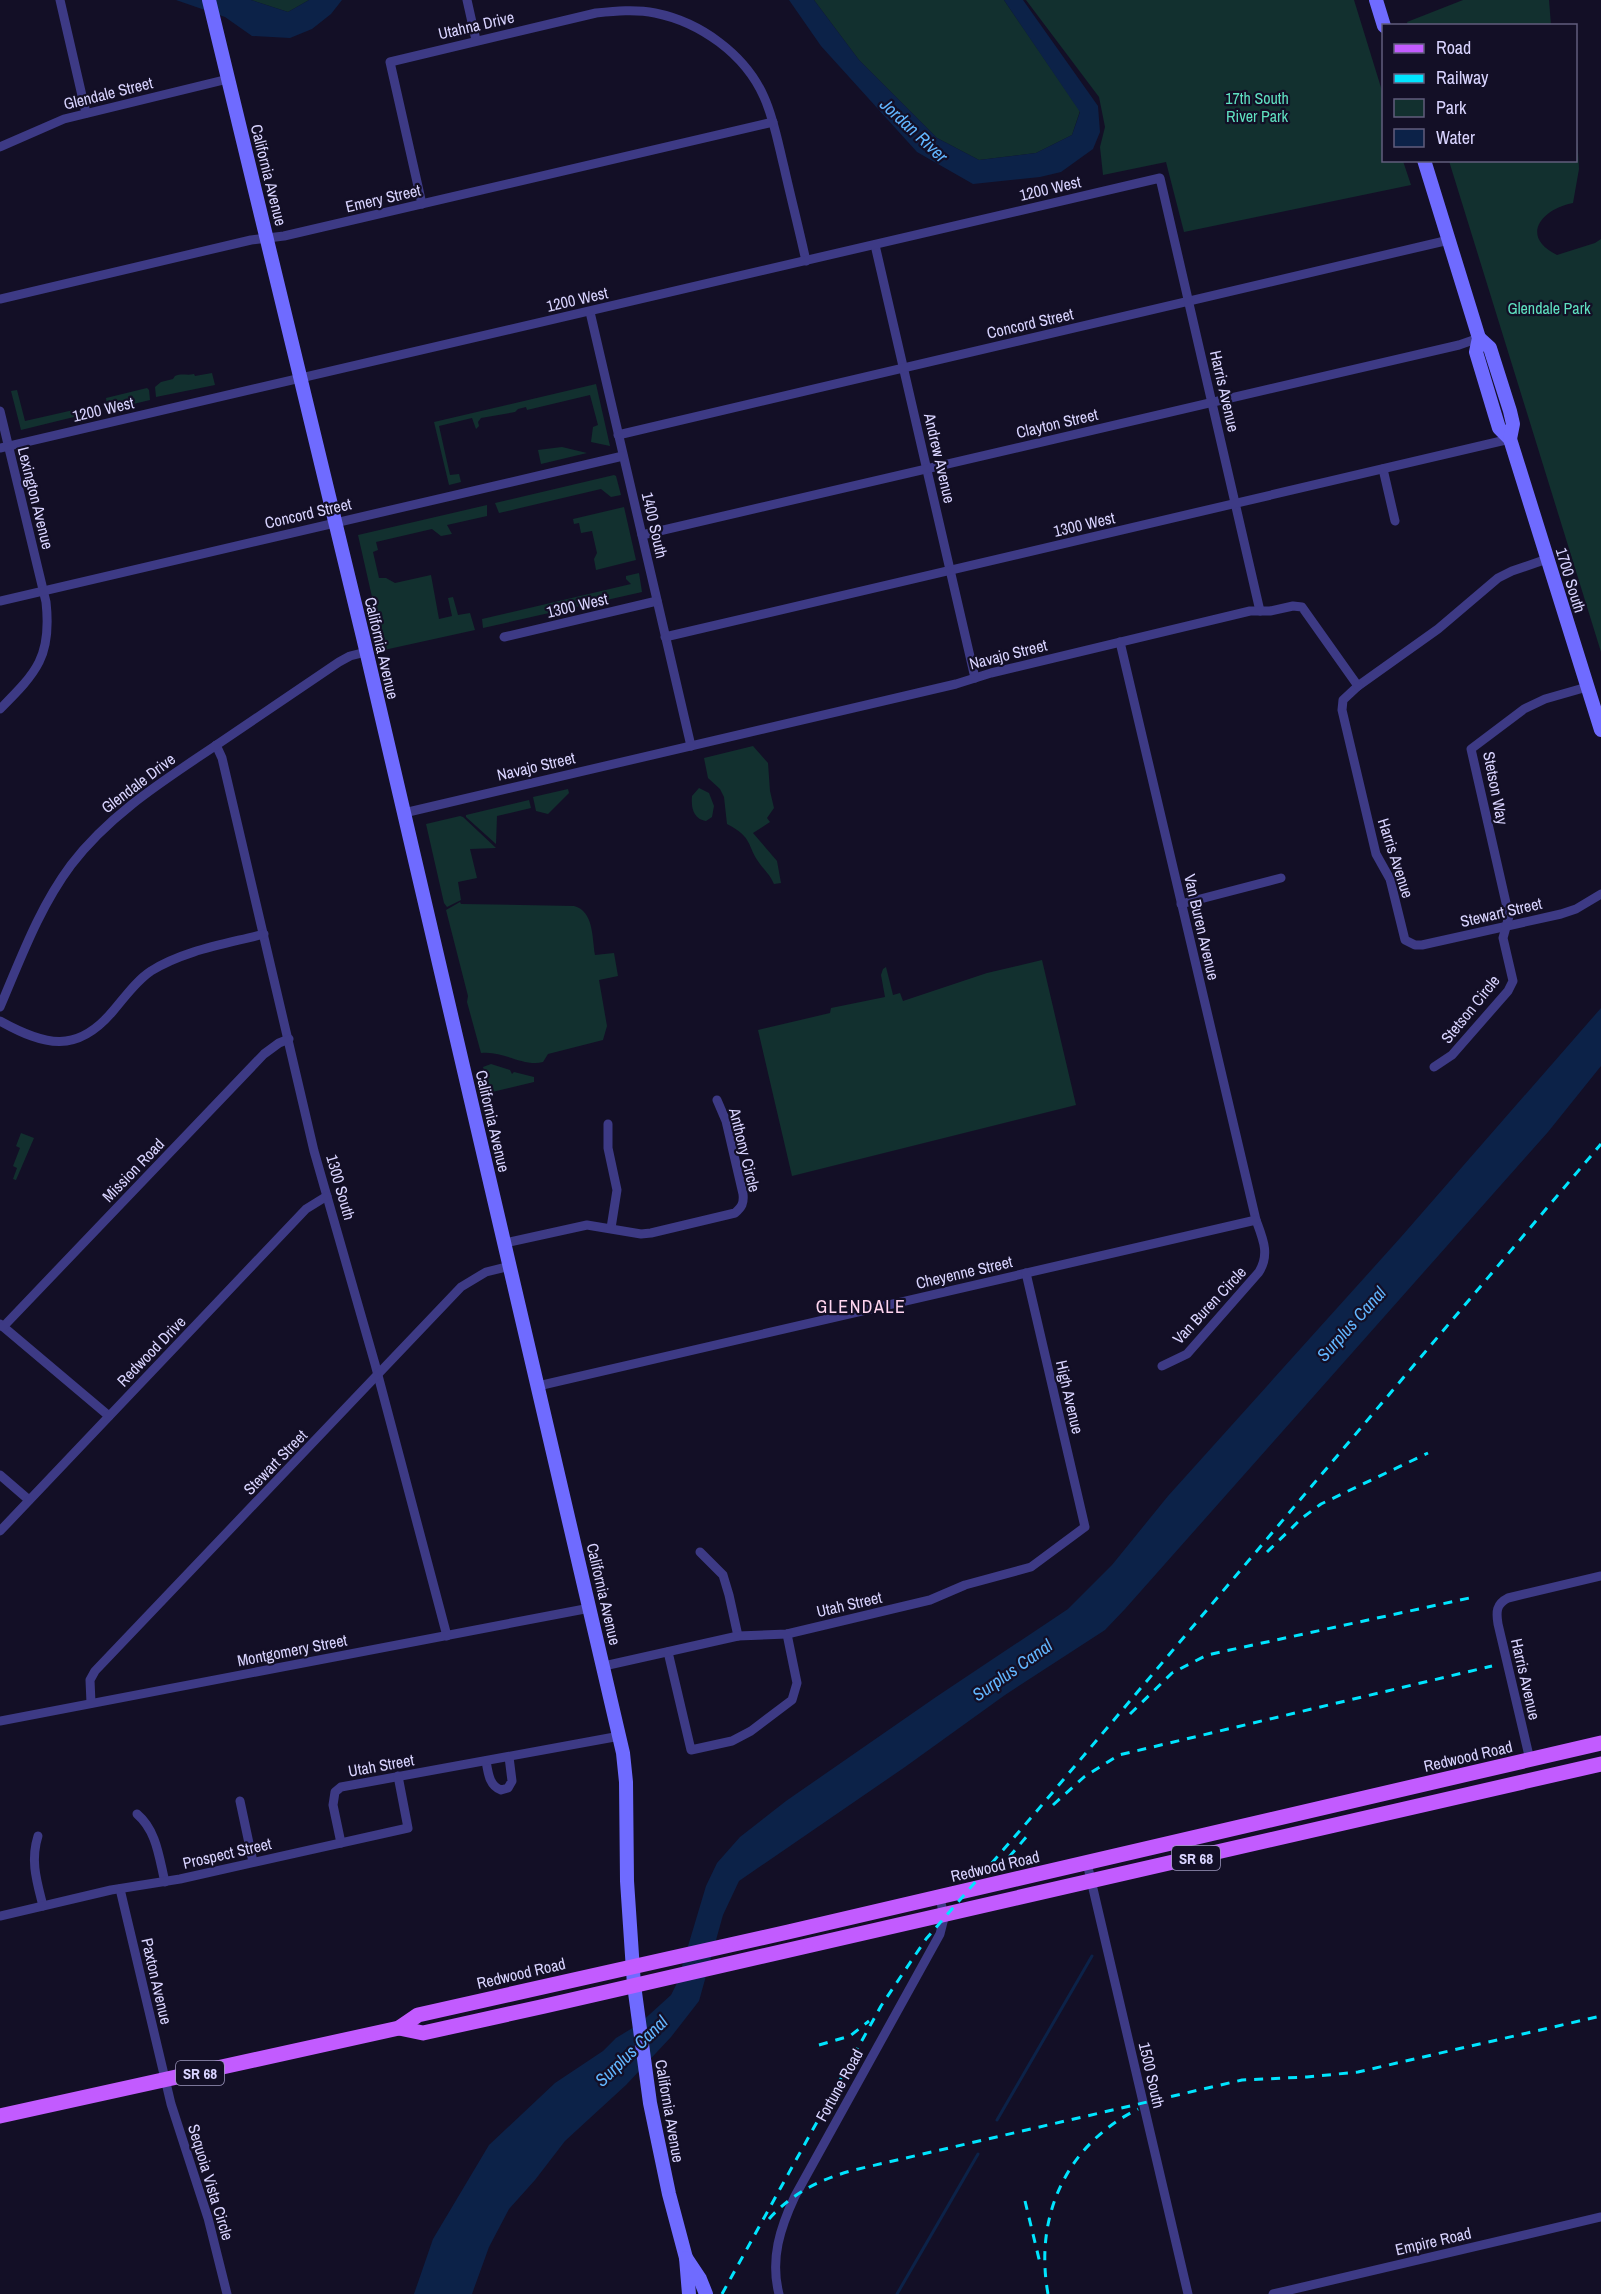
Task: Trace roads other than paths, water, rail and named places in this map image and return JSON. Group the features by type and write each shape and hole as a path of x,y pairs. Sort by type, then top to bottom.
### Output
{"main road":[{"name":"California Avenue","path":"209,0 302,378 620,1736 626,1782 626,1867 637,2013 650,2103 667,2185 686,2258 690,2294"},
{"path":"1376,0 1382,24"},
{"name":"1700 South","path":"1425,162 1479,338 1476,352 1499,428 1510,439 1601,730"},
{"name":"Redwood Road","path":"0,2116 399,2028 418,2015 632,1966 677,1958 1601,1743"},
{"name":"Redwood Road","path":"399,2028 423,2033 1601,1764"},
{"name":"California Avenue","path":"686,2258 700,2279 706,2294"}],"street":[{"path":"60,0 86,113"},
{"path":"467,0 476,40"},
{"name":"Utahna Drive","path":"422,204 390,62 596,13 616,10 639,11 663,15 712,37 731,53 756,82 773,122 806,261"},
{"name":"Glendale Street","path":"0,147 48,124 228,79"},
{"name":"Emery Street","path":"0,299 773,122"},
{"name":"1200 West","path":"4,448 1160,178"},
{"name":"Harris Avenue","path":"1160,178 1260,611"},
{"name":"Concord Street","path":"618,435 1449,240"},
{"name":"Andrew Avenue","path":"875,245 975,678"},
{"name":"1400 South","path":"590,312 691,746"},
{"name":"Clayton Street","path":"642,535 1460,345 1479,338"},
{"name":"Lexington Avenue","path":"0,411 4,448 43,591"},
{"name":"1300 West","path":"665,637 1510,439"},
{"name":"Concord Street","path":"0,601 623,456"},
{"path":"1383,469 1395,521"},
{"path":"1358,686 1438,629 1498,578 1547,559"},
{"path":"0,709 33,673 44,654 49,622 43,591"},
{"name":"1300 West","path":"504,637 657,601"},
{"name":"Navajo Street","path":"404,813 1251,611 1302,607 1358,686"},
{"name":"Van Buren Avenue","path":"1120,642 1256,1220"},
{"name":"Glendale Drive","path":"0,1007 37,920 58,884 88,844 121,812 156,786 339,662 350,656 366,652"},
{"name":"Harris Avenue","path":"1358,686 1343,700 1342,710 1374,850 1390,879 1405,940"},
{"name":"Stetson Way","path":"1506,927 1509,916 1471,750 1488,734 1524,709 1545,699 1587,687"},
{"name":"1300 South","path":"216,745 222,758 312,1140 378,1375 447,1636"},
{"path":"1181,904 1281,878"},
{"name":"Stewart Street","path":"1405,940 1415,945 1422,945 1506,927 1568,912 1601,894"},
{"name":"Stetson Circle","path":"1434,1067 1452,1055 1511,986 1512,976 1503,938 1506,927"},
{"path":"0,1021 48,1041 64,1042 81,1038 98,1027 135,985 152,970 186,954 264,934"},
{"name":"Mission Road","path":"2,1325 264,1054 289,1039"},
{"name":"Anthony Circle","path":"611,1228 635,1234 651,1233 728,1215 741,1208 743,1194 726,1121 717,1100"},
{"path":"505,1243 576,1226 611,1228 617,1190 608,1148 608,1124"},
{"name":"Redwood Drive","path":"0,1531 306,1209 327,1196"},
{"name":"Cheyenne Street","path":"538,1386 1256,1220"},
{"name":"Van Buren Circle","path":"1162,1366 1186,1354 1259,1272 1265,1262 1266,1251 1256,1220"},
{"name":"Stewart Street","path":"91,1703 90,1680 95,1671 464,1284 486,1272 510,1266"},
{"name":"High Avenue","path":"1026,1273 1085,1527"},
{"path":"2,1325 109,1416"},
{"path":"0,1475 29,1500"},
{"name":"Utah Street","path":"604,1666 738,1636 787,1634 930,1600 965,1585 1031,1567 1085,1527"},
{"path":"700,1552 723,1575 738,1636"},
{"name":"Harris Avenue","path":"1530,1760 1498,1624 1499,1605 1508,1598 1601,1576"},
{"name":"Montgomery Street","path":"0,1721 590,1608"},
{"path":"668,1652 690,1750 732,1741 751,1731 792,1700 797,1683 787,1634"},
{"name":"Utah Street","path":"341,1843 333,1805 334,1792 344,1786 620,1736"},
{"path":"486,1761 491,1783 501,1790 508,1788 512,1781 509,1757"},
{"name":"Prospect Street","path":"0,1916 408,1828 398,1776"},
{"path":"240,1801 253,1862"},
{"path":"137,1814 144,1820 154,1836 165,1882"},
{"path":"38,1836 34,1865 43,1906"},
{"name":"1500 South","path":"1087,1863 1188,2294"},
{"name":"Paxton Avenue","path":"120,1889 165,2080"},
{"path":"940,1897 944,1914"},
{"name":"Fortune Road","path":"779,2294 775,2274 776,2250 778,2236 786,2214 940,1934 944,1914"},
{"name":"Sequoia Vista Circle","path":"165,2080 208,2218 227,2294"},
{"name":"Empire Road","path":"1273,2294 1601,2217"}],"water":[{"path":"176,0 251,0 288,12 309,0 342,0 331,14 312,29 290,38 252,36 225,17"},
{"name":"Jordan River","path":"789,0 814,0 859,60 937,138 979,160 1036,153 1072,135 1080,112 1004,0 1023,0 1098,106 1100,132 1093,149 1061,172 1040,177 973,184 917,152 821,46"},
{"name":"Surplus Canal","path":"1601,1008 1601,1066 1548,1132 1125,1609 1105,1630 1005,1695 739,1881 723,1915 699,2001 671,2037 626,2085 565,2141 509,2209 489,2247 472,2294 414,2294 433,2239 489,2145 555,2083 639,2024 671,1995 677,1983 706,1886 717,1863 740,1837 786,1801 1068,1609 1112,1565 1168,1496 1401,1237"}],"waterway":[{"path":"997,2120 1092,1956"},
{"path":"897,2294 978,2154"}],"railway":[{"path":"722,2294 881,2006 926,1939 1601,1144"},
{"path":"1267,1552 1302,1518 1321,1504 1428,1453"},
{"path":"1130,1714 1172,1673 1207,1655 1474,1597"},
{"path":"1053,1805 1084,1777 1119,1755 1492,1666"},
{"path":"1009,1857 1028,1835"},
{"path":"769,2219 797,2194 830,2178 854,2170 1242,2080 1358,2072 1601,2016"},
{"path":"819,2045 850,2036 869,2021"},
{"path":"1048,2294 1045,2265 1046,2237 1051,2211 1061,2186 1074,2163 1092,2142 1113,2124 1138,2109"},
{"path":"1025,2201 1040,2263"}],"district":[{"name":"GLENDALE","path":"861,1306"}],"park label":[{"name":"17th South River Park","path":"1257,107"},
{"name":"Glendale Park","path":"1549,308"}]}
